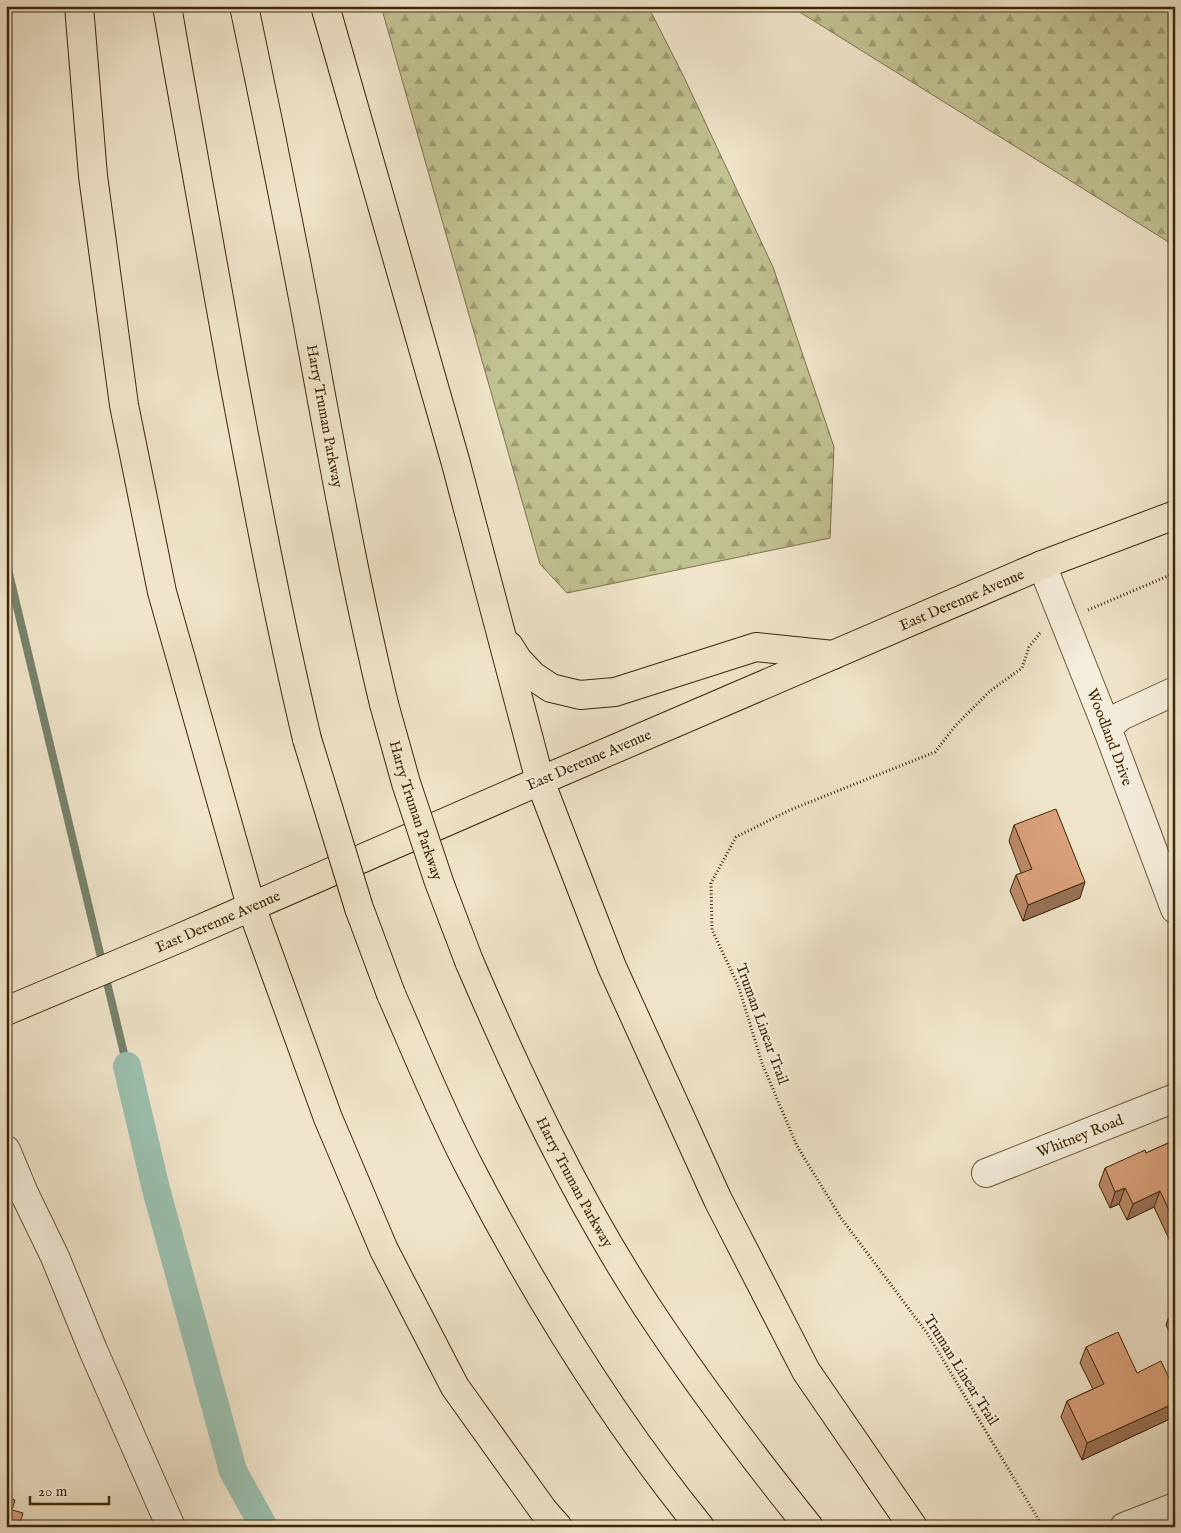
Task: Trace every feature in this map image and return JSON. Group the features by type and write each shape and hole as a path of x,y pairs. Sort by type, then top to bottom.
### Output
{"main road":[{"path":"79,6 93,176 124,405 162,592 251,906 328,1118 384,1250 455,1387 543,1510 558,1527"},
{"path":"167,6 196,177 282,636 307,739 358,908 391,994 430,1084 470,1169 521,1262 580,1359 633,1437 700,1527"},
{"name":"Harry Truman Parkway","path":"244,6 277,165 363,618 406,783 439,882 469,961 519,1073 546,1130 594,1219 646,1306 702,1388 760,1466 809,1527"},
{"path":"325,6 452,451 540,781 612,966 718,1200 806,1371 913,1527"},
{"name":"East Derenne Avenue","path":"7,1011 1042,565 1175,515"},
{"path":"500,633 518,660 533,676 551,688 580,695 615,692 756,647 833,655"}],"street":[{"name":"Woodland Drive","path":"1042,565 1108,728 1175,909"},
{"path":"1108,728 1121,716 1175,691"},
{"name":"Whitney Road","path":"986,1173 1175,1098"},
{"path":"6,1150 24,1193 55,1257 93,1350 171,1527"},
{"path":"1124,1527 1175,1507"}],"path":[{"name":"Truman Linear Trail","path":"1043,1527 928,1333 841,1218 797,1146 762,1063 738,985 712,930 711,883 736,837 790,810 935,752 956,725 990,691 1022,668 1029,647 1045,627 1175,573"}],"green space":[{"path":"381,6 641,6 651,12 683,75 773,267 834,447 830,538 567,593 540,564"},
{"path":"790,6 1175,6 1175,246"}],"building":[{"path":"1056,809 1085,882 1028,905 1016,875 1032,869 1014,825"},
{"path":"1175,1140 1175,1223 1160,1191 1133,1204 1125,1188 1115,1192 1105,1168 1145,1150 1146,1153"},
{"path":"1175,1316 1175,1333 1168,1319"},
{"path":"1118,1332 1137,1373 1161,1361 1175,1391 1175,1403 1087,1443 1067,1401 1104,1384 1086,1347"},
{"path":"6,1497 15,1500 12,1510 23,1513 19,1527 6,1527"}],"waterway":[{"path":"6,561 127,1066"},
{"path":"127,1066 156,1189 233,1471 264,1527"}]}
